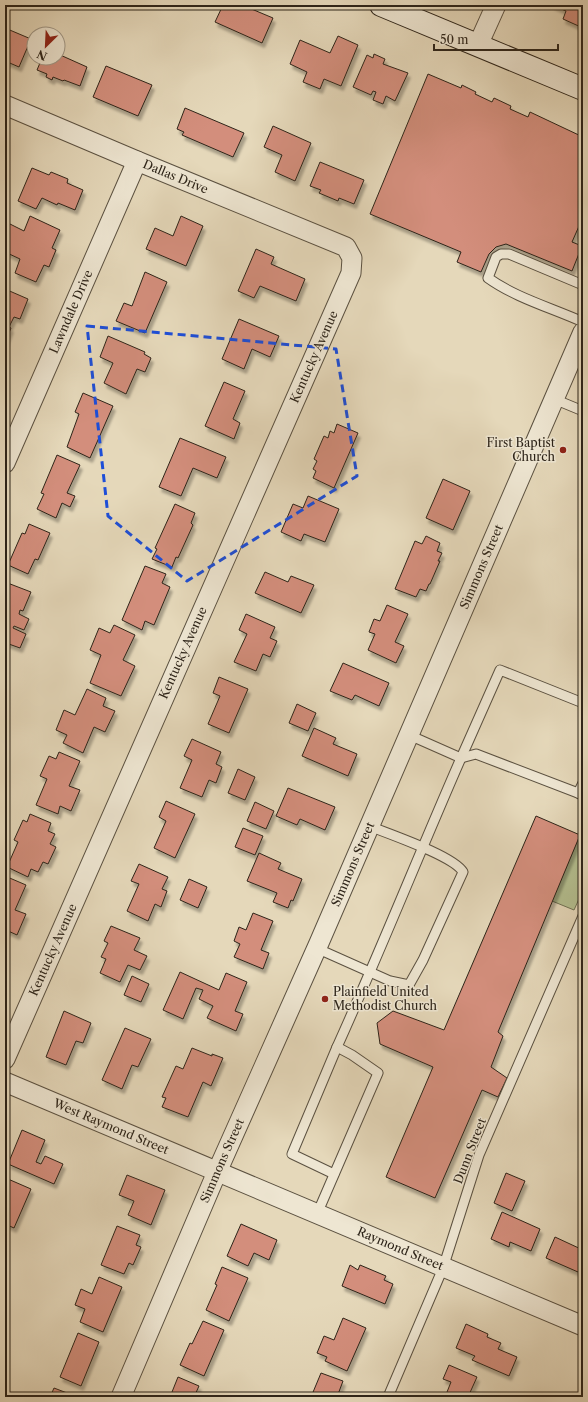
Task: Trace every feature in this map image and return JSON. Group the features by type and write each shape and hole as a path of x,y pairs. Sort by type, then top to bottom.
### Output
{"street":[{"path":"381,5 583,89"},
{"path":"478,45 496,5"},
{"name":"Dallas Drive","path":"5,105 346,247"},
{"name":"Lawndale Drive","path":"5,464 137,161"},
{"name":"Kentucky Avenue","path":"5,1059 351,273 352,258 346,247"},
{"name":"Simmons Street","path":"121,1397 217,1172 409,735 583,332"},
{"name":"West Raymond Street","path":"5,1082 217,1172"},
{"name":"Raymond Street","path":"217,1172 583,1326"}],"lane":[{"path":"583,285 509,254 501,254 496,257 488,278 512,293 583,322"},
{"path":"554,399 583,411"},
{"path":"334,1174 292,1154 337,1047 371,972 422,847 500,670 583,704"},
{"path":"409,735 461,758 476,754 581,795 583,783"},
{"path":"316,948 390,981 409,985 423,960 463,872 447,858 369,826"},
{"name":"Dunn Street","path":"388,1397 443,1268 479,1155 583,916"},
{"path":"317,1214 378,1073 352,1054 337,1047"}],"highlighted area":[{"path":"87,326 336,349 357,476 187,581 108,516"}],"green space":[{"path":"579,837 583,839 583,890 574,910 552,901"}],"building":[{"path":"223,5 242,5 273,18 262,43 215,22"},
{"path":"552,5 583,5 583,28 563,19 566,11"},
{"path":"5,28 26,37 26,51 19,67 5,61"},
{"path":"338,36 358,45 341,86 324,79 320,89 303,82 307,72 290,64 300,40 330,53"},
{"path":"374,54 385,59 383,64 408,73 395,101 386,96 383,104 373,100 376,92 373,91 371,95 353,87 367,55 373,58"},
{"path":"66,58 87,67 80,86 53,77 52,80 46,77 47,74 37,70 39,66 66,66"},
{"path":"106,66 152,85 138,116 93,97"},
{"path":"428,74 461,88 462,85 476,92 475,94 492,102 494,98 511,106 510,109 528,117 530,112 583,137 583,217 572,242 582,246 572,271 506,244 496,247 489,254 481,272 457,262 461,252 370,214"},
{"path":"185,108 244,133 233,157 182,135 184,132 177,129"},
{"path":"273,126 311,143 295,181 275,172 282,155 264,147"},
{"path":"320,162 364,180 354,204 339,198 338,201 319,193 321,190 310,186"},
{"path":"32,168 49,175 51,172 68,179 67,183 83,190 75,210 58,203 57,205 42,198 36,209 18,201"},
{"path":"30,216 60,230 52,248 56,250 49,267 44,265 36,282 15,273 20,259 5,252 5,236 10,224 24,231"},
{"path":"181,216 203,226 186,266 146,249 155,228 173,236"},
{"path":"256,249 274,257 271,264 305,279 296,301 260,286 254,298 238,291"},
{"path":"145,272 167,282 145,333 116,321 124,303 132,306"},
{"path":"5,289 28,299 20,319 14,317 9,327 11,328 5,343"},
{"path":"239,319 279,336 270,357 252,349 244,369 222,359"},
{"path":"108,336 145,352 144,354 151,358 145,372 137,369 126,394 104,383 113,363 100,357"},
{"path":"224,382 245,391 233,419 240,423 234,439 205,426"},
{"path":"83,393 113,406 90,458 67,447 79,414 75,412"},
{"path":"337,424 358,433 334,488 313,478 316,471 313,469 317,461 314,459 324,436 328,438 330,431 334,433"},
{"path":"180,438 226,457 217,478 193,468 181,496 159,487"},
{"path":"57,455 80,465 67,493 75,496 70,507 62,503 56,518 37,509 44,494 41,493"},
{"path":"443,479 470,491 453,530 426,518"},
{"path":"308,496 339,509 325,542 304,534 301,541 281,532 293,504 303,508"},
{"path":"175,504 195,513 191,523 193,525 178,558 176,557 172,567 152,559 157,549 155,548"},
{"path":"29,524 50,533 38,560 35,559 28,574 8,565 22,533 25,534"},
{"path":"426,536 440,543 437,551 442,553 438,561 440,561 426,591 420,589 416,597 395,589 415,541 422,544"},
{"path":"145,566 166,574 162,583 170,587 154,625 145,621 142,630 122,620"},
{"path":"265,572 288,582 291,576 314,585 301,613 255,593"},
{"path":"5,582 31,592 23,611 20,610 19,614 29,619 24,630 14,626 13,628 26,634 20,648 6,643 5,644"},
{"path":"387,605 408,614 395,642 404,646 396,663 368,650 375,634 369,632 374,619 380,621"},
{"path":"246,614 275,627 270,638 277,641 270,657 263,654 256,671 234,662 247,634 239,630"},
{"path":"114,625 135,635 123,660 135,666 121,696 90,683 101,655 90,650 99,628 110,633"},
{"path":"343,663 389,683 379,706 355,695 352,700 330,691"},
{"path":"219,677 248,689 229,733 208,724 220,696 213,693"},
{"path":"87,689 106,698 103,706 115,711 105,732 94,727 83,753 63,743 67,735 56,730 64,710 75,715"},
{"path":"297,704 316,713 308,731 289,723"},
{"path":"314,728 336,738 333,744 357,754 348,776 302,756"},
{"path":"192,739 221,752 216,764 222,767 216,783 209,780 202,797 180,788 192,760 184,756"},
{"path":"59,752 80,761 69,786 80,790 71,811 60,806 58,814 36,805 47,779 40,776 49,756 56,759"},
{"path":"238,769 255,777 245,800 228,793"},
{"path":"288,788 335,807 325,830 300,819 297,825 276,816"},
{"path":"166,801 195,814 175,858 154,848 166,821 159,817"},
{"path":"255,802 274,811 266,829 247,821"},
{"path":"30,814 51,823 48,831 55,834 50,844 56,847 48,864 43,862 38,872 31,869 28,877 7,867 18,842 14,840 23,820 27,822"},
{"path":"536,816 580,835 498,1032 503,1036 491,1067 507,1078 498,1097 482,1090 435,1198 386,1177 433,1067 380,1044 377,1023 393,1011 444,1030"},
{"path":"243,828 263,836 255,855 235,847"},
{"path":"259,853 281,863 278,869 302,879 293,901 291,900 288,908 273,902 277,893 247,881"},
{"path":"139,864 168,877 162,889 167,891 161,907 155,904 148,921 127,911 139,884 131,881"},
{"path":"5,876 26,885 15,910 26,914 17,935 6,930 5,933"},
{"path":"189,879 207,887 198,908 180,900"},
{"path":"253,913 273,921 261,950 269,953 263,969 234,957 240,944 234,941 239,927 246,930"},
{"path":"111,926 140,938 134,950 147,956 140,970 128,965 120,982 100,973 106,959 101,957 108,943 104,941"},
{"path":"180,972 219,990 226,973 247,982 235,1011 243,1014 236,1031 207,1018 213,1006 199,999 203,990 196,988 183,1019 163,1010"},
{"path":"132,976 149,984 141,1002 124,995"},
{"path":"64,1011 91,1023 83,1043 76,1041 66,1065 46,1057"},
{"path":"125,1028 151,1039 138,1067 132,1065 122,1089 102,1080"},
{"path":"192,1048 212,1056 212,1054 223,1058 211,1086 203,1082 188,1117 162,1107 166,1098 162,1097 176,1066 183,1069"},
{"path":"22,1130 45,1140 36,1162 41,1164 45,1156 63,1164 54,1184 8,1164"},
{"path":"506,1173 525,1181 512,1211 494,1203"},
{"path":"127,1175 165,1190 151,1225 128,1215 134,1201 119,1195"},
{"path":"8,1179 31,1189 14,1228 5,1224 5,1185"},
{"path":"502,1212 540,1229 531,1251 510,1242 509,1247 491,1239"},
{"path":"241,1224 277,1240 269,1260 254,1253 248,1266 227,1256"},
{"path":"117,1226 140,1235 136,1245 141,1247 133,1265 129,1263 124,1274 101,1265"},
{"path":"555,1237 583,1250 583,1272 579,1270 578,1272 546,1258"},
{"path":"350,1265 358,1270 360,1265 386,1276 384,1280 393,1284 385,1304 342,1286"},
{"path":"222,1267 248,1278 229,1321 206,1310 217,1285 215,1284"},
{"path":"99,1277 122,1287 103,1332 80,1322 85,1309 75,1305 81,1289 92,1294"},
{"path":"343,1318 366,1328 347,1371 325,1361 327,1357 317,1353 324,1336 334,1340"},
{"path":"203,1321 224,1330 204,1376 180,1365 190,1343 192,1344"},
{"path":"466,1324 488,1334 487,1337 501,1343 498,1349 517,1357 509,1376 472,1360 475,1356 456,1348"},
{"path":"78,1333 99,1342 81,1386 60,1377"},
{"path":"449,1365 477,1377 468,1397 445,1397 451,1382 443,1379"},
{"path":"321,1373 343,1381 337,1397 311,1397"},
{"path":"178,1377 199,1386 194,1397 170,1397"},
{"path":"54,1388 75,1396 75,1397 50,1397"}],"place":[{"name":"First Baptist Church","path":"563,450"},
{"name":"Plainfield United Methodist Church","path":"325,999"}]}
